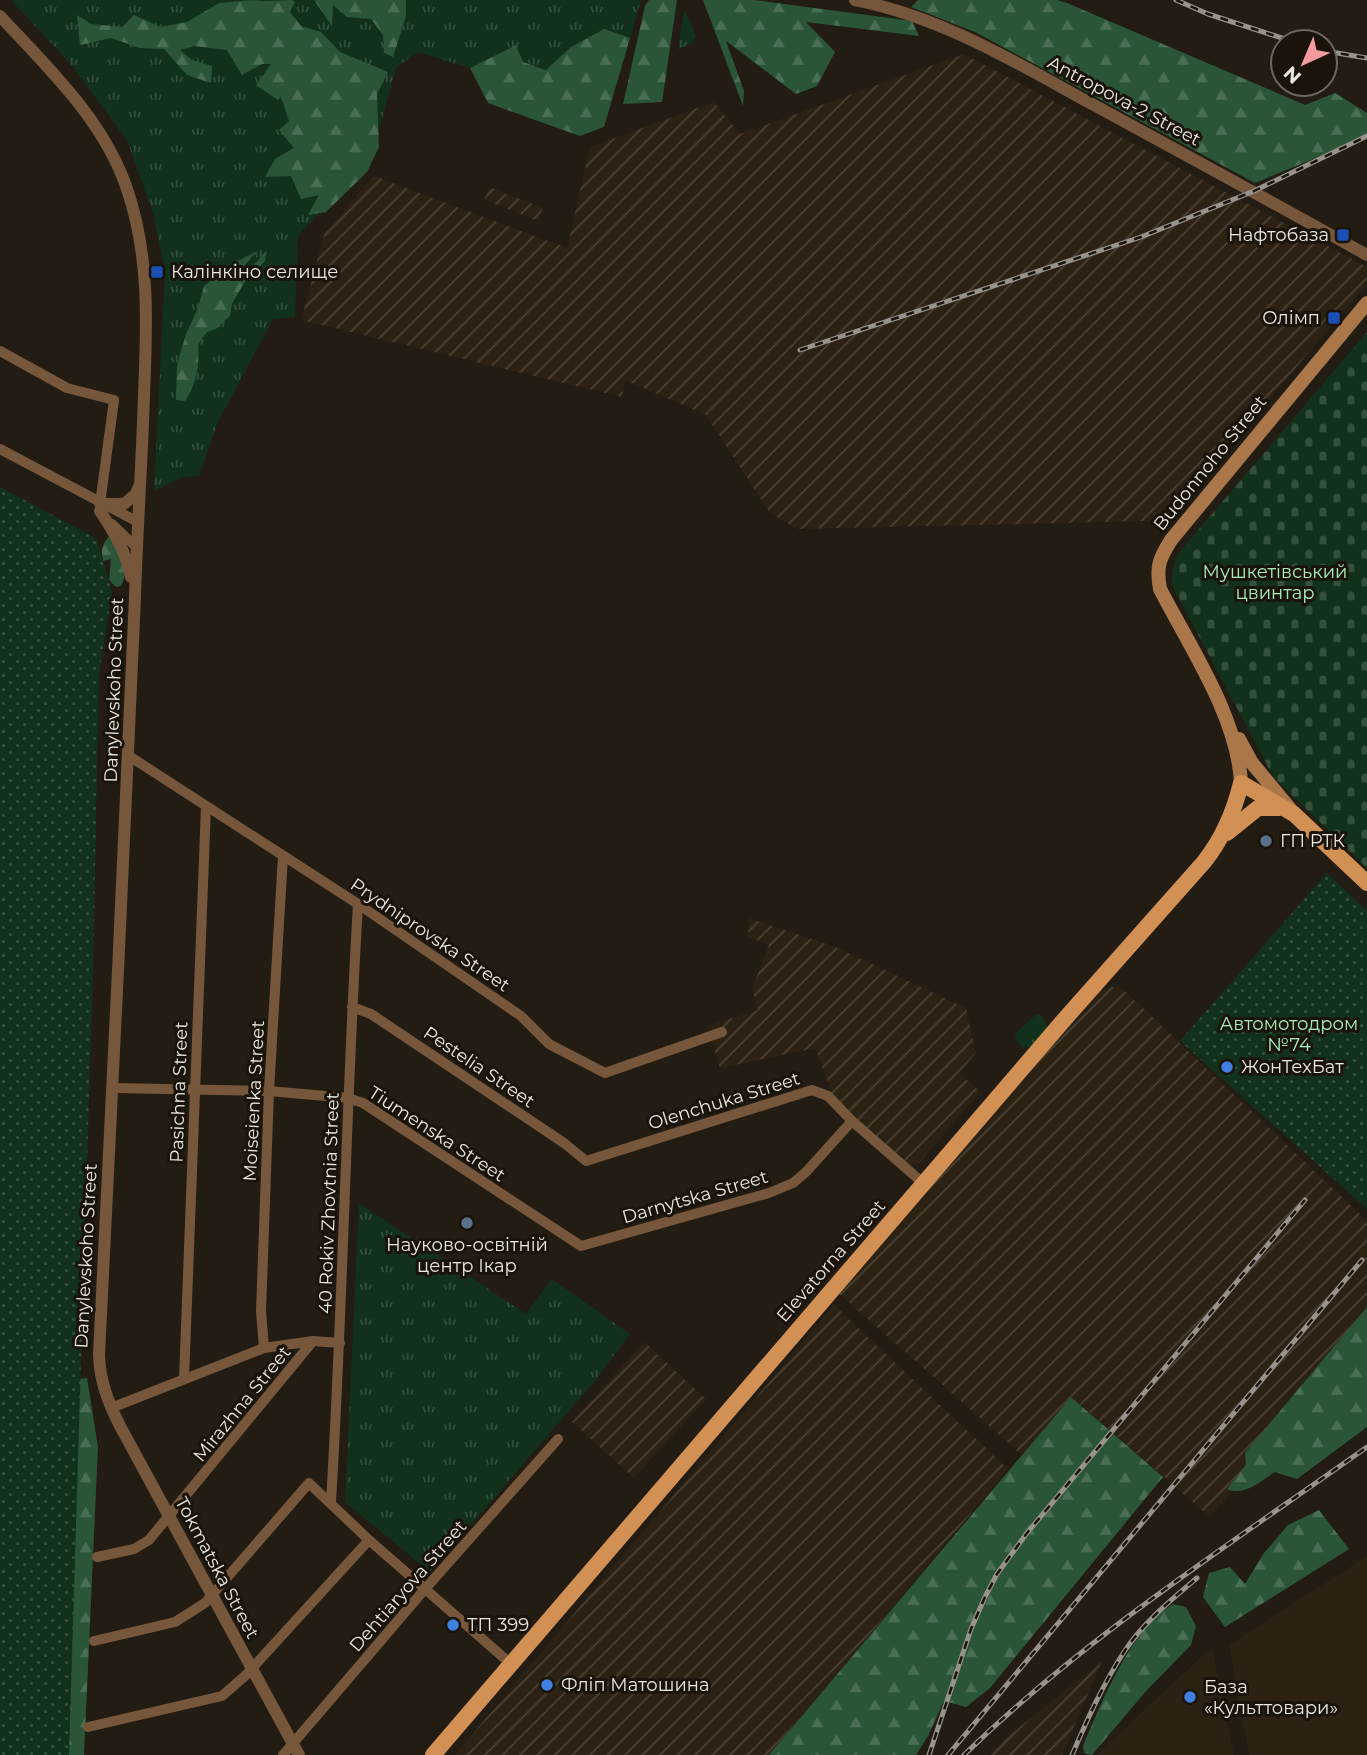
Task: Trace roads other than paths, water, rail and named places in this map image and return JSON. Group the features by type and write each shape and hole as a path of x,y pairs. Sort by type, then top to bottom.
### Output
{"main road":[{"name":"Budonnoho Street","path":"1241,783 1240,761 1229,722 1160,589 1157,572 1161,556 1171,540 1367,303"},
{"path":"1229,722 1252,762 1294,814 1367,883"},
{"path":"1241,783 1294,814"},
{"name":"Elevatorna Street","path":"433,1755 1218,844 1241,783"},
{"path":"1218,844 1258,808 1275,807 1294,814"}],"street":[{"name":"Antropova-2 Street","path":"855,0 913,14 972,39 1367,255"},
{"name":"Danylevskoho Street","path":"0,16 92,120 112,153 127,188 140,236 146,296 129,756 99,1355 100,1375 111,1408"},
{"path":"0,351 67,388 114,400 100,507 127,560 135,594"},
{"path":"0,449 100,507 138,522"},
{"path":"100,507 124,504 135,494 141,481"},
{"path":"100,507 137,548"},
{"name":"Prydniprovska Street","path":"129,756 358,904 521,1016 549,1044 605,1073 722,1032"},
{"name":"Pasichna Street","path":"184,1379 206,806"},
{"name":"Moiseienka Street","path":"264,1348 261,1311 269,1091 283,856"},
{"name":"40 Rokiv Zhovtnia Street","path":"331,1502 358,904"},
{"name":"Pestelia Street","path":"352,1007 371,1014 564,1143 586,1161"},
{"name":"Tiumenska Street","path":"113,1088 269,1091 348,1098 363,1103 581,1246 604,1240"},
{"name":"Olenchuka Street","path":"586,1161 812,1090 828,1096 923,1184"},
{"name":"Darnytska Street","path":"604,1240 793,1184 852,1121"},
{"path":"111,1408 264,1348 313,1341 340,1343"},
{"name":"Mirazhna Street","path":"97,1557 134,1549 149,1540 170,1518 313,1341"},
{"name":"Tokmatska Street","path":"111,1408 296,1751"},
{"name":"Dehtiaryova Street","path":"283,1755 296,1751 425,1589 558,1439"},
{"path":"94,1642 175,1622 205,1603 309,1483 369,1540 511,1664"},
{"path":"89,1727 222,1696 251,1670 369,1540"}],"railway":[{"path":"1176,0 1208,14 1269,34"},
{"path":"1339,53 1367,58"},
{"path":"800,350 1141,237 1254,191 1367,136"},
{"path":"929,1755 971,1629 997,1574 1027,1533 1305,1200"},
{"path":"948,1755 1362,1260"},
{"path":"964,1755 1010,1712 1108,1632 1367,1447"},
{"path":"1072,1755 1102,1689 1124,1652 1167,1603 1197,1578"}],"place":[{"name":"Нафтобаза","path":"1343,235"},
{"name":"Калінкіно селище","path":"157,272"},
{"name":"Олімп","path":"1334,318"},
{"name":"ГП РТК","path":"1266,841"},
{"name":"ЖонТехБат","path":"1227,1067"},
{"name":"Науково-освітній центр Ікар","path":"467,1223"},
{"name":"ТП 399","path":"453,1625"},
{"name":"Фліп Матошина","path":"547,1685"},
{"name":"База «Культтовари»","path":"1190,1697"}],"park label":[{"name":"Мушкетівський цвинтар","path":"1275,582"},
{"name":"Автомотодром №74","path":"1289,1034"}]}
